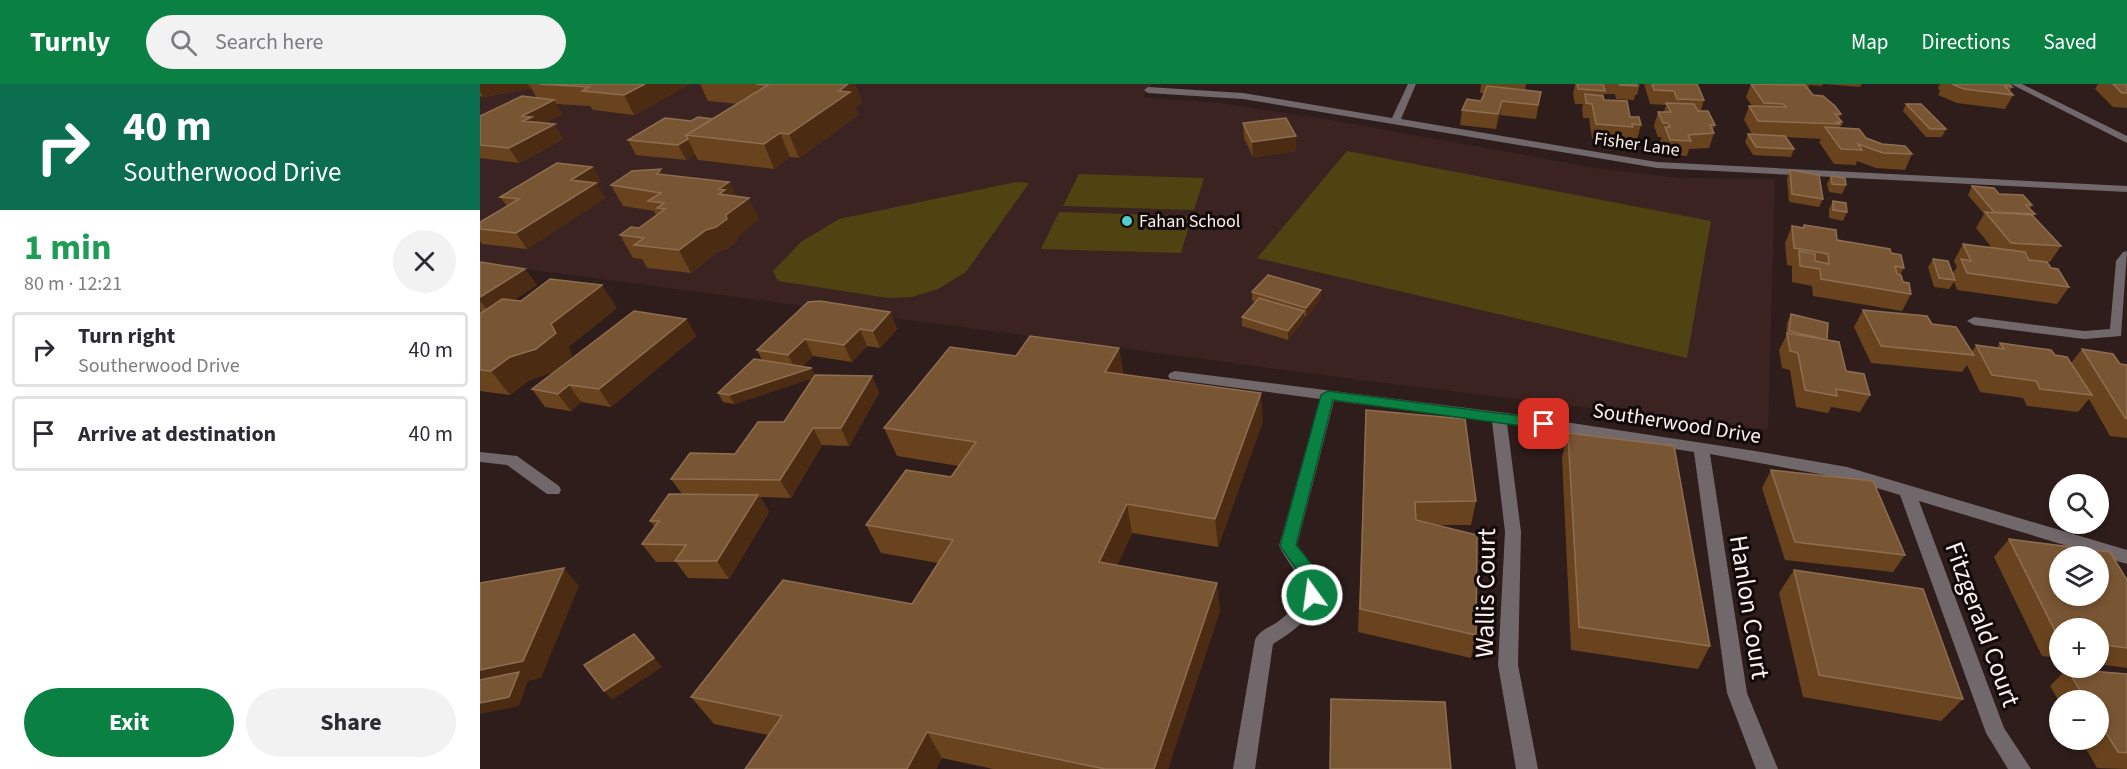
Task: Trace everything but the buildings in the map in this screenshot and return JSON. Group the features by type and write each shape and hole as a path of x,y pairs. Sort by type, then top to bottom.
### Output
{"street":[{"path":"1396,120 1412,84"},
{"path":"2014,84 2127,140"},
{"name":"Fisher Lane","path":"1148,90 1243,96 1666,166 2127,189"},
{"path":"1974,321 2084,335 2116,333 2122,261 2127,255"},
{"name":"Southerwood Drive","path":"1175,376 1500,417 1847,472 2127,557"},
{"path":"1244,769 1264,640 1284,629 1302,614 1312,595 1310,575 1288,546 1328,395"},
{"name":"Wallis Court","path":"1500,417 1513,532 1508,665 1527,769"},
{"name":"Hanlon Court","path":"1701,448 1737,693 1767,769"},
{"path":"480,457 511,460 553,490"},
{"name":"Fitzgerald Court","path":"1907,491 1996,733 2020,769"}],"shaded area":[{"name":"Fahan School","path":"480,84 1152,84 1143,97 1221,103 1331,120 1596,168 1680,178 1775,179 1768,430 1352,379 480,263"},
{"path":"1347,151 1711,221 1687,358 1257,258"},
{"path":"1079,174 1204,178 1194,210 1063,206"},
{"path":"1016,182 1029,183 966,272 938,289 912,297 888,298 778,281 773,271 801,242 839,219"},
{"path":"1059,212 1192,216 1181,253 1041,249"}],"place":[{"name":"Fahan School","path":"1127,221"}],"route":[{"path":"1312,595 1310,575 1288,546 1328,395 1544,424"}]}
